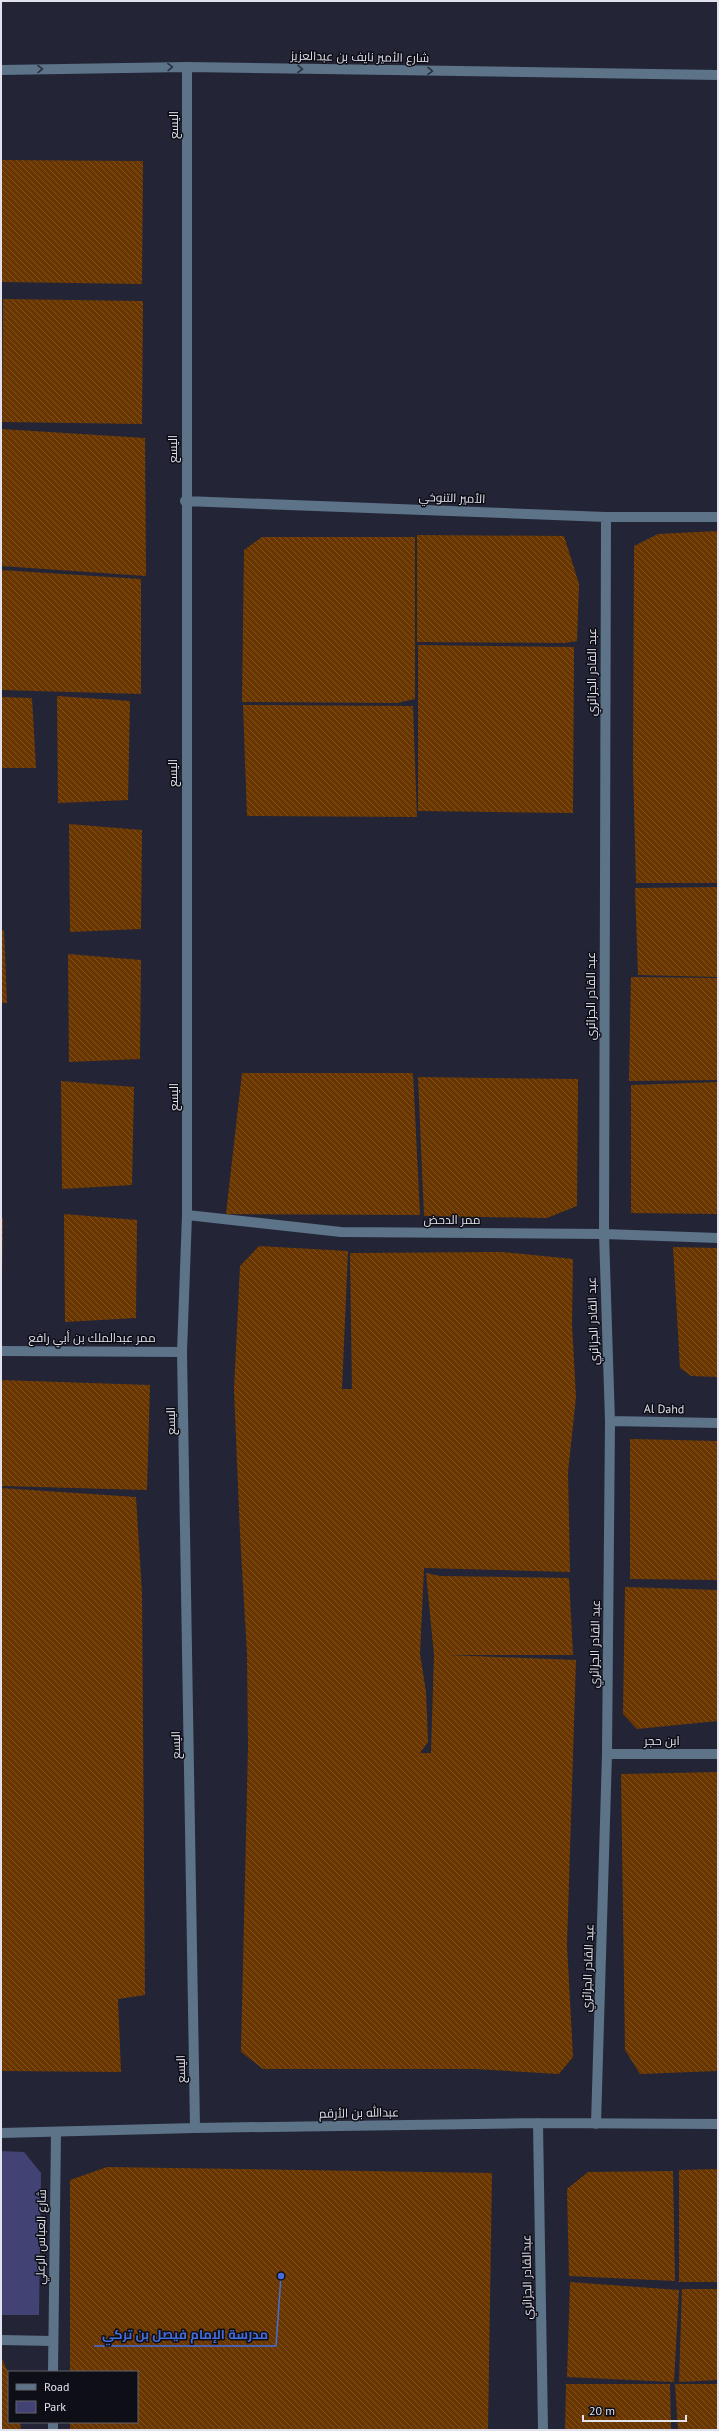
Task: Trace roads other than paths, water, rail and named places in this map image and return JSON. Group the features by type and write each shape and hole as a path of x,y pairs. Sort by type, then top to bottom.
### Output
{"street":[{"name":"شارع الأمير نايف بن عبدالعزيز","path":"1,70 187,67 718,75"},
{"name":"اليسع","path":"187,67 185,501 187,1215 182,1352 195,2128"},
{"name":"الأمير التنوخي","path":"185,501 606,517 718,517"},
{"name":"عبد القادر الجزائري","path":"596,2124 606,1754 610,1421 604,1234 606,517"},
{"name":"ممر الدحض","path":"187,1215 341,1232 604,1234 718,1238"},
{"name":"ممر عبدالملك بن أبي رافع","path":"1,1351 182,1352"},
{"name":"Al Dahd","path":"610,1421 718,1424"},
{"name":"ابن حجر","path":"606,1754 718,1754"},
{"name":"عبدالله بن الأرقم","path":"1,2133 56,2133 195,2128 538,2123 718,2124"},
{"name":"عبدالقادر الجزائري","path":"538,2123 543,2430"},
{"name":"شارع العباس الرعلي","path":"53,2371 56,2133"},
{"path":"1,2340 53,2341"}],"place":[{"name":"مدرسة الإمام فيصل بن تركي","path":"281,2276"}]}
